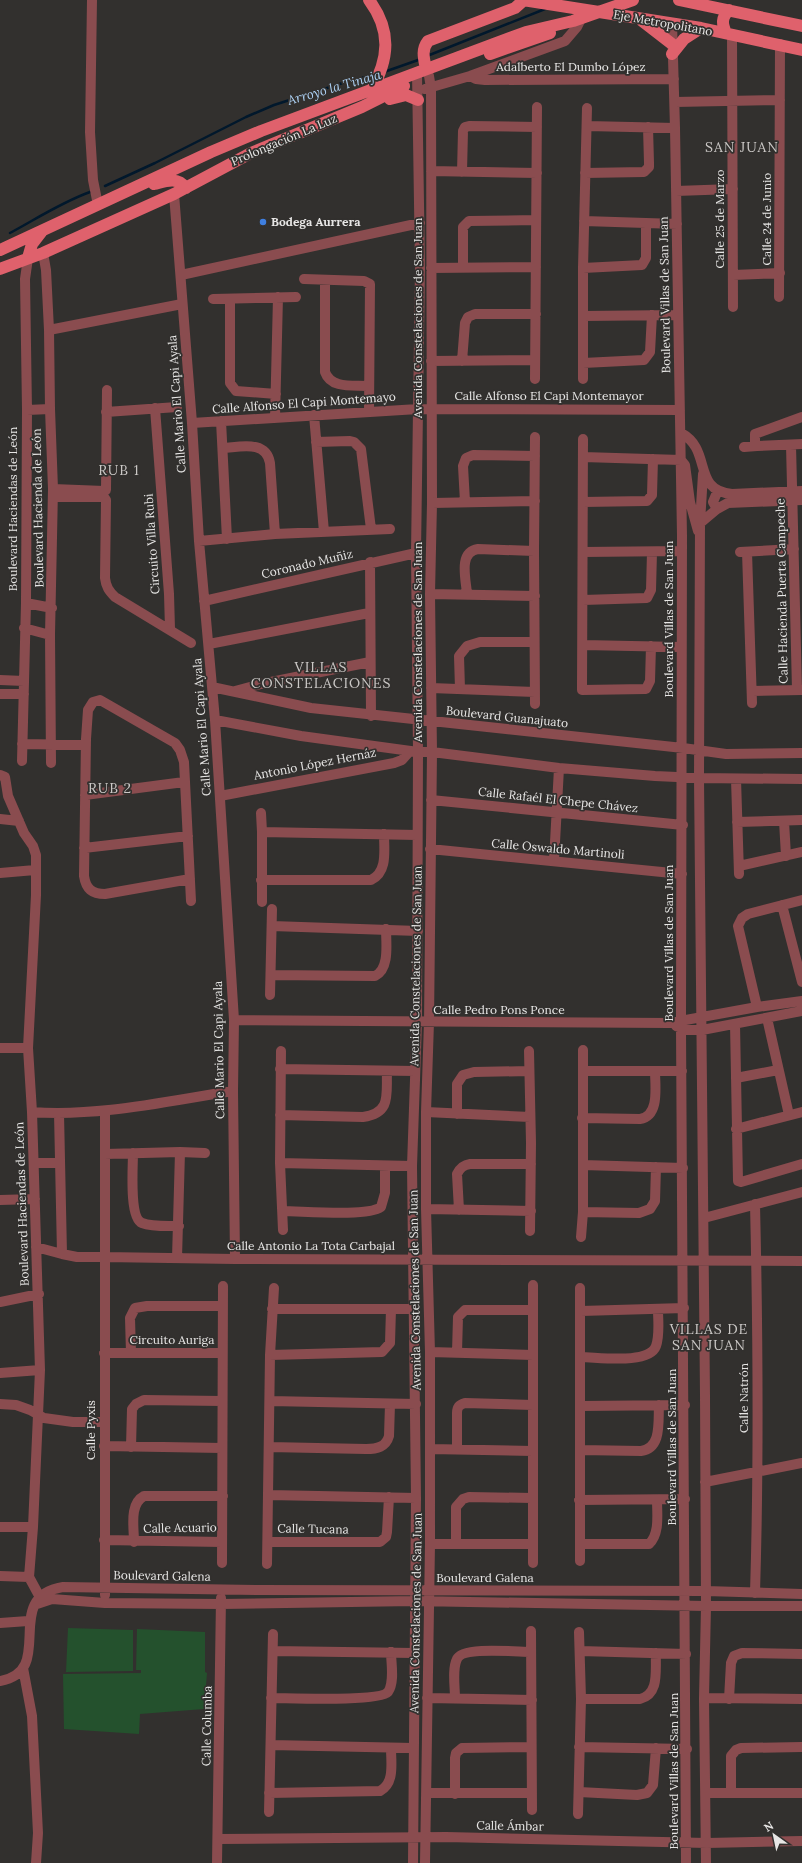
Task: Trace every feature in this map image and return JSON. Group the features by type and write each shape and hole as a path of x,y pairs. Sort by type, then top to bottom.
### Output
{"main road":[{"path":"369,0 383,22 386,34 386,47 382,65 377,81 370,91"},
{"name":"Prolongación La Luz","path":"0,250 27,242 43,230 254,134 370,91 423,77 548,34 577,20 633,0"},
{"name":"Eje Metropolitano","path":"679,0 731,5 741,13 802,26"},
{"path":"362,107 400,96 410,96 423,77 424,46 428,41 515,8 527,1"},
{"name":"Eje Metropolitano","path":"527,1 701,28 802,50"},
{"path":"729,34 722,25 722,20 731,5"},
{"path":"637,18 655,30 672,49 701,28"},
{"name":"Prolongación La Luz","path":"0,269 43,253 174,194 251,153 362,107 423,77"},
{"path":"133,189 173,180 178,181 186,188"},
{"path":"27,242 43,253"},
{"path":"27,242 28,258"}],"street":[{"path":"92,0 90,132 93,180 98,205"},
{"path":"423,77 470,76 565,41 577,27 577,20"},
{"name":"Boulevard Villas de San Juan","path":"672,23 675,102 682,536 680,647 683,748 682,1071 687,1749 686,1863"},
{"name":"Calle 25 de Marzo","path":"729,34 732,100 733,307"},
{"name":"Calle 24 de Junio","path":"779,297 780,44"},
{"path":"506,62 508,80"},
{"name":"Adalberto El Dumbo López","path":"470,76 481,80 674,79"},
{"name":"Avenida Constelaciones de San Juan","path":"423,77 431,171 432,268 430,361 432,503 430,594 432,752 430,800 429,1022 426,1112 426,1209 430,1352 430,1544 425,1863"},
{"name":"Avenida Constelaciones de San Juan","path":"413,1863 416,1404 412,1166 417,1022 418,931 414,752 417,720 416,553 423,77"},
{"path":"675,102 780,100"},
{"path":"535,379 537,107"},
{"path":"583,379 583,268 587,108"},
{"path":"462,172 463,131 465,127 537,126"},
{"path":"587,126 675,128"},
{"path":"585,173 644,172 649,167 648,127"},
{"path":"431,171 537,173"},
{"path":"676,191 733,189"},
{"name":"Calle Mario El Capi Ayala","path":"174,194 192,423 199,541 215,720 234,1020 233,1091 235,1260"},
{"path":"463,268 463,227 469,221 536,220"},
{"path":"584,221 677,224"},
{"path":"181,275 420,223"},
{"path":"583,268 642,265 646,258 646,223"},
{"name":"Boulevard Hacienda de León","path":"43,253 46,270 49,330 53,493 52,608 50,635 51,763"},
{"name":"Boulevard Haciendas de León","path":"22,762 24,628 26,603 27,410 25,279 28,258"},
{"path":"432,268 536,267"},
{"path":"733,274 780,273"},
{"path":"304,280 364,281 370,284 368,386 369,412"},
{"path":"324,281 325,372 327,378 336,384 368,386"},
{"path":"275,418 278,297"},
{"path":"213,299 296,297"},
{"path":"230,299 230,383 236,392 276,394"},
{"path":"49,330 182,304"},
{"path":"462,361 465,323 468,317 475,314 536,314"},
{"path":"583,363 641,361 647,358 650,352 652,315"},
{"path":"583,316 678,315"},
{"path":"430,361 535,360"},
{"path":"53,493 106,490 107,390"},
{"path":"106,412 177,406"},
{"name":"Circuito Villa Rubi","path":"155,408 169,594 170,629"},
{"path":"27,410 50,409"},
{"name":"Calle Alfonso El Capi Montemayor","path":"418,409 680,410"},
{"name":"Calle Alfonso El Capi Montemayo","path":"192,423 418,409"},
{"path":"314,416 324,532"},
{"path":"757,446 753,430 802,417"},
{"path":"221,421 227,539"},
{"path":"681,433 688,437 697,447 704,474 698,525"},
{"path":"535,437 535,704"},
{"path":"583,439 582,690 646,689 650,681 651,646"},
{"path":"316,442 350,441 354,442 361,449 370,529"},
{"path":"744,448 802,444"},
{"name":"Calle Hacienda Puerta Campeche","path":"791,445 797,496 794,549 800,690"},
{"path":"223,448 258,446 267,453 270,463 275,534"},
{"path":"464,502 464,466 466,458 473,455 535,456"},
{"path":"583,457 681,460 685,465 690,502 700,536 699,778 704,1218 706,1591 704,1698 707,1843 706,1863"},
{"path":"583,502 648,501 652,495 653,459"},
{"path":"704,474 710,484 718,490 732,494 797,496"},
{"path":"718,490 713,502 718,509"},
{"path":"53,493 104,497 106,500 106,586 115,597 191,643"},
{"path":"682,536 718,509 734,502 797,496"},
{"path":"432,503 535,501"},
{"path":"199,541 275,534 390,529"},
{"path":"752,703 744,552 794,549"},
{"path":"467,594 465,558 471,550 534,551"},
{"path":"583,552 682,551"},
{"path":"583,600 646,598 651,590 652,552"},
{"name":"Coronado Muñiz","path":"204,601 370,562 416,553"},
{"path":"370,562 370,716"},
{"path":"430,594 534,596"},
{"path":"26,603 52,608"},
{"path":"209,644 369,613"},
{"path":"24,628 50,635"},
{"path":"460,689 460,656 466,646 480,642 534,642"},
{"path":"583,645 680,647"},
{"path":"233,692 261,684 370,662"},
{"path":"0,680 24,681"},
{"name":"Boulevard Guanajuato","path":"212,687 311,708 370,716 683,748 726,754 802,753"},
{"path":"431,688 535,692"},
{"path":"752,691 800,690"},
{"path":"0,694 24,694"},
{"path":"190,879 105,894 95,893 87,887 85,882 84,848 86,742 89,706 93,702 100,700 175,743 182,754 188,836 190,879 191,901"},
{"path":"215,720 301,736 414,752 432,752 559,768 682,778 802,779"},
{"path":"22,741 86,742"},
{"name":"Antonio López Hernáz","path":"220,796 394,762 402,760 414,752"},
{"path":"554,861 559,768"},
{"name":"Boulevard Haciendas de León","path":"0,775 6,778 6,789 13,807 24,833 34,848 36,895 28,1048 34,1163 40,1370 39,1415 29,1577"},
{"path":"736,779 739,870 802,852"},
{"path":"85,796 184,782"},
{"name":"Calle Rafaél El Chepe Chávez","path":"430,800 556,814 683,825"},
{"path":"260,813 262,832 262,902"},
{"path":"0,819 19,821"},
{"path":"737,822 802,820"},
{"path":"784,821 786,856"},
{"path":"262,832 416,835"},
{"path":"261,880 371,880 379,875 383,869 384,834"},
{"path":"84,848 188,836"},
{"name":"Calle Oswaldo Martinoli","path":"430,849 682,874"},
{"path":"0,873 35,870"},
{"path":"757,1006 738,926 742,918 748,914 802,900"},
{"path":"782,905 802,982"},
{"path":"270,995 272,908"},
{"path":"272,926 418,931"},
{"path":"271,975 374,976 384,965 386,929"},
{"path":"682,1024 702,1017 757,1006 802,1001"},
{"path":"682,1024 702,1030 802,1011"},
{"path":"767,1018 789,1115"},
{"name":"Calle Pedro Pons Ponce","path":"234,1020 682,1024"},
{"path":"734,1024 736,1078 736,1178 741,1182 802,1164"},
{"path":"0,1048 28,1048"},
{"path":"581,1236 583,1212 583,1050"},
{"path":"281,1051 280,1163 283,1230"},
{"path":"529,1051 531,1143 530,1231"},
{"path":"280,1069 415,1071"},
{"path":"736,1078 778,1070"},
{"path":"280,1115 363,1117 374,1115 384,1107 386,1100 387,1071"},
{"path":"457,1114 457,1084 463,1075 474,1072 529,1071"},
{"path":"583,1071 682,1071"},
{"path":"582,1118 640,1119 649,1116 654,1103 655,1071"},
{"path":"32,1112 59,1113 105,1111 233,1091"},
{"name":"Calle Pyxis","path":"105,1111 105,1602"},
{"path":"426,1112 530,1117"},
{"path":"736,1128 802,1112"},
{"path":"59,1113 62,1254"},
{"path":"105,1154 180,1152 205,1153"},
{"path":"177,1258 180,1152"},
{"path":"133,1153 134,1206 136,1218 140,1222 146,1224 179,1226"},
{"path":"34,1163 60,1163"},
{"path":"280,1163 412,1166"},
{"path":"459,1210 457,1174 464,1165 531,1164"},
{"path":"583,1165 683,1168"},
{"path":"283,1211 362,1212 378,1209 381,1207 385,1193 385,1166"},
{"path":"583,1212 639,1213 650,1209 655,1201 656,1167"},
{"path":"704,1218 802,1192"},
{"path":"0,1200 35,1199"},
{"name":"Calle Natrón","path":"755,1204 757,1261 757,1472 755,1593"},
{"path":"426,1209 531,1211"},
{"name":"Calle Antonio La Tota Carbajal","path":"36,1246 77,1257 235,1260 427,1259 802,1262"},
{"path":"533,1285 533,1563"},
{"name":"Circuito Auriga","path":"104,1353 222,1353 223,1286"},
{"name":"Calle Tucana","path":"274,1288 270,1355 268,1542 380,1542 386,1537 388,1532 389,1497"},
{"path":"580,1288 580,1561"},
{"path":"0,1302 38,1294"},
{"path":"131,1353 130,1318 135,1308 147,1306 223,1306"},
{"path":"581,1311 684,1308"},
{"path":"272,1309 414,1309"},
{"path":"270,1355 382,1352 390,1343 392,1309"},
{"path":"581,1357 637,1358 652,1353 657,1341 658,1309"},
{"path":"457,1352 458,1317 465,1310 533,1310"},
{"path":"430,1352 533,1355"},
{"path":"222,1353 223,1496"},
{"path":"0,1373 40,1370"},
{"path":"131,1447 132,1409 139,1402 151,1399 222,1401"},
{"path":"270,1401 416,1404"},
{"path":"0,1404 16,1405 44,1418 60,1421 104,1422"},
{"path":"270,1447 366,1449 381,1447 388,1440 389,1436 390,1404"},
{"path":"457,1449 457,1408 461,1404 533,1405"},
{"path":"580,1450 641,1452 650,1449 657,1437 658,1405"},
{"path":"581,1406 684,1405"},
{"path":"104,1446 222,1448"},
{"path":"430,1449 533,1451"},
{"path":"705,1482 802,1463"},
{"path":"269,1495 416,1498"},
{"name":"Calle Acuario","path":"104,1540 134,1542 222,1542 223,1496 144,1496 138,1501 134,1510 134,1542"},
{"path":"456,1544 456,1507 463,1499 474,1496 532,1498"},
{"path":"579,1500 685,1499"},
{"path":"580,1544 649,1544 656,1534 657,1500"},
{"path":"0,1527 33,1527"},
{"path":"222,1542 222,1563"},
{"path":"267,1564 268,1542"},
{"path":"430,1544 533,1544"},
{"path":"0,1576 29,1577 46,1596 33,1607 28,1621 28,1648 23,1668 32,1716 38,1833 36,1863"},
{"name":"Boulevard Galena","path":"46,1596 75,1587 415,1596 428,1602 802,1606"},
{"name":"Calle Columba","path":"217,1863 222,1590"},
{"name":"Boulevard Galena","path":"46,1596 105,1602 221,1604 415,1596 429,1591 706,1591 802,1594"},
{"path":"0,1623 28,1621"},
{"path":"531,1632 532,1700 530,1747 532,1810"},
{"path":"578,1814 581,1699 579,1632"},
{"path":"269,1812 273,1634"},
{"path":"273,1651 414,1653"},
{"path":"455,1698 455,1663 457,1657 461,1654 473,1651 531,1652"},
{"path":"580,1651 686,1654"},
{"path":"271,1698 361,1698 383,1695 388,1692 391,1685 390,1652"},
{"path":"581,1699 647,1698 652,1693 654,1687 656,1653"},
{"path":"729,1699 731,1663 734,1656 742,1653 802,1654"},
{"path":"0,1681 11,1678 23,1668"},
{"path":"427,1698 532,1700"},
{"path":"704,1698 802,1699"},
{"path":"271,1745 413,1748"},
{"path":"454,1794 455,1758 456,1753 462,1748 530,1747"},
{"path":"580,1747 687,1749"},
{"path":"731,1793 731,1756 736,1750 741,1748 802,1747"},
{"path":"269,1793 380,1791 386,1788 390,1782 391,1748"},
{"path":"579,1792 637,1795 647,1793 653,1785 656,1748"},
{"path":"426,1793 532,1793"},
{"path":"706,1793 802,1793"},
{"name":"Calle Ámbar","path":"218,1839 425,1838 687,1843 802,1841"}],"green space":[{"path":"68,1628 133,1630 133,1671 66,1672"},
{"path":"137,1629 205,1632 205,1672 207,1673 204,1709 140,1714 139,1734 64,1729 63,1674 141,1673 141,1670 136,1670"}],"waterway":[{"name":"Arroyo la Tinaja","path":"427,56 545,9"},
{"name":"Arroyo la Tinaja","path":"384,72 421,59"},
{"name":"Arroyo la Tinaja","path":"105,186 155,163 246,117 274,105 349,81 374,75"},
{"name":"Arroyo la Tinaja","path":"10,233 59,206 90,192"}],"place":[{"name":"Bodega Aurrera","path":"263,222"}],"district":[{"name":"SAN JUAN","path":"742,147"},
{"name":"RUB 1","path":"119,470"},
{"name":"VILLAS CONSTELACIONES","path":"321,676"},
{"name":"RUB 2","path":"110,788"},
{"name":"VILLAS DE SAN JUAN","path":"709,1338"}]}
